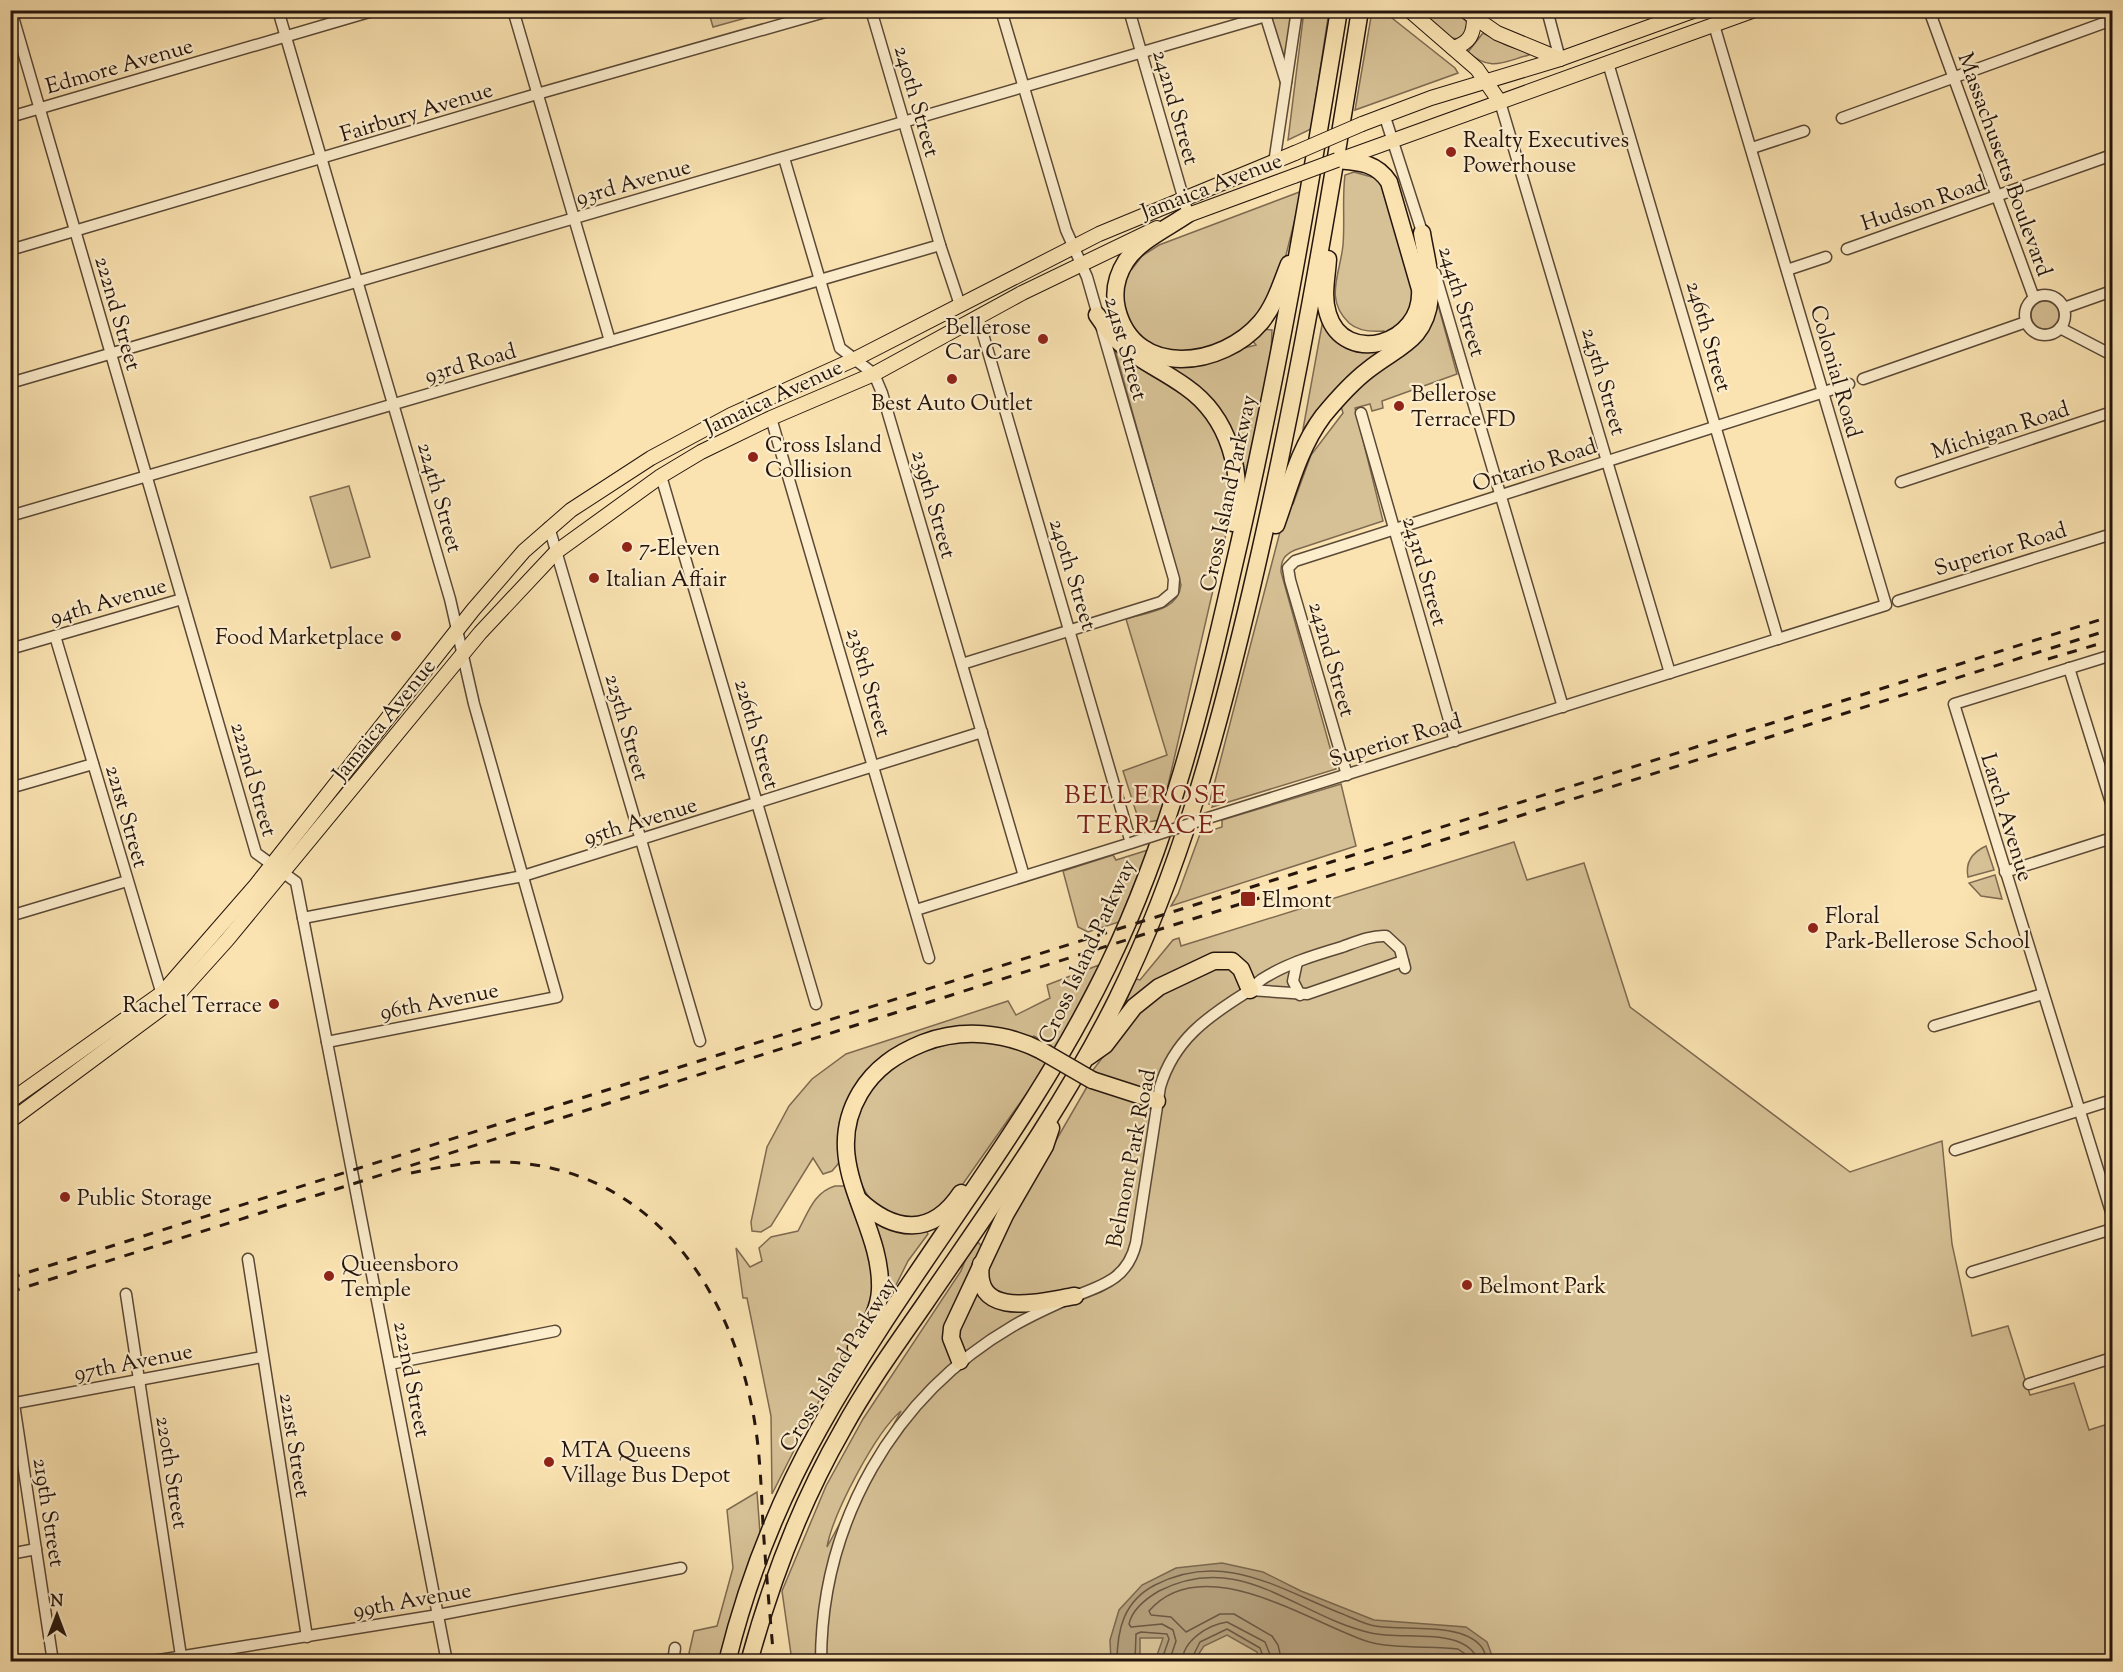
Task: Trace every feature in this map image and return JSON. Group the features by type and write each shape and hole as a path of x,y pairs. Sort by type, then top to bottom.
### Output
{"highway":[{"name":"Cross Island Parkway","path":"727,1662 742,1609 774,1519 831,1407 1050,1077 1086,1011 1127,925 1178,786 1222,618 1272,394 1303,230 1339,10"},
{"name":"Cross Island Parkway","path":"749,1662 765,1607 792,1533 843,1429 1058,1104 1132,966 1177,858 1212,745 1282,457 1328,207 1360,10"},
{"path":"1328,207 1325,291 1330,321 1351,339 1366,344 1387,342 1410,324 1419,302 1420,288 1389,182 1374,167 1356,158 1337,160"},
{"path":"1188,214 1136,249 1120,271 1116,286 1118,312 1130,336 1144,349 1170,359 1199,358 1221,352 1256,328 1273,304 1303,230"},
{"path":"1251,592 1301,456 1321,419 1351,385 1369,369 1406,345 1423,325 1431,289 1422,233"},
{"path":"1097,315 1125,350 1194,393 1211,411 1229,443 1236,467 1237,492 1228,546 1222,618"},
{"path":"1080,1063 1105,1045 1147,995 1189,971 1214,961 1232,961 1241,969 1250,990"},
{"path":"831,1407 856,1347 871,1321 880,1293 878,1268 847,1169 847,1129 853,1108 864,1088 889,1061 926,1042 968,1034 1009,1038 1042,1051 1092,1080 1157,1101"},
{"path":"960,1361 951,1338 951,1328 1005,1215 1045,1146 1058,1104"},
{"path":"857,1199 874,1214 890,1222 908,1225 923,1224 941,1216 964,1189 991,1166"},
{"path":"982,1263 981,1280 986,1291 995,1300 1013,1304 1075,1296"}],"main road":[{"path":"1409,10 1486,80 1500,102"},
{"name":"Jamaica Avenue","path":"10,1121 166,1007 227,940 277,868 458,629 524,551 549,527 651,458 771,395 855,359 1073,246 1183,197 1274,163 1384,114 1486,80 1560,59 1671,15 1696,10"},
{"path":"1714,25 1716,16 1721,10"},
{"path":"1356,158 1393,140 1755,10"},
{"path":"1453,48 1470,39 1473,32 1469,14"},
{"path":"1469,14 1497,33 1560,59 1557,73 1551,83"},
{"name":"246th Street","path":"1602,44 1608,63"},
{"name":"Jamaica Avenue","path":"10,1101 162,993 277,868 462,655 556,552 661,476 771,418 874,374 1080,263 1188,214 1337,160"}],"street":[{"name":"222nd Street","path":"11,10 256,853 296,882 447,1662"},
{"name":"224th Street","path":"279,10 458,629 462,655 557,997"},
{"name":"Edmore Avenue","path":"10,117 376,10"},
{"path":"513,10 610,341"},
{"name":"Fairbury Avenue","path":"10,250 322,160 537,94 832,10"},
{"name":"240th Street","path":"871,10 940,245 960,305"},
{"name":"241st Street","path":"1001,10 1073,246 1097,315 1174,579 1173,592 1161,602 1070,630"},
{"name":"242nd Street","path":"1129,10 1188,214"},
{"path":"1274,163 1297,10"},
{"path":"1547,10 1560,59"},
{"name":"Massachusetts Boulevard","path":"1929,10 2034,298"},
{"path":"1265,13 1287,85"},
{"name":"93rd Avenue","path":"10,383 1024,88 1265,13"},
{"path":"1842,118 2112,20"},
{"name":"Colonial Road","path":"1714,25 1886,605"},
{"name":"246th Street","path":"1608,63 1778,639"},
{"name":"245th Street","path":"1500,102 1670,673"},
{"name":"244th Street","path":"1384,114 1422,233 1563,707"},
{"path":"1752,148 1804,131"},
{"name":"Hudson Road","path":"1847,249 2112,155"},
{"path":"784,158 840,348 874,374"},
{"name":"93rd Road","path":"10,516 940,245"},
{"path":"1788,270 1826,257"},
{"path":"1863,379 2026,322 2035,332 2048,335 2060,328 2065,319 2064,308 2112,291"},
{"name":"Massachusetts Boulevard","path":"2026,322 2026,309 2034,298 2051,296 2064,308"},
{"name":"240th Street","path":"978,316 1131,843"},
{"path":"2060,328 2112,355"},
{"name":"239th Street","path":"874,374 1024,876"},
{"name":"Ontario Road","path":"1300,558 1849,384"},
{"name":"Michigan Road","path":"1901,482 2112,412"},
{"name":"243rd Street","path":"1361,413 1455,741"},
{"name":"238th Street","path":"771,418 875,766 929,958"},
{"name":"226th Street","path":"661,476 816,1004"},
{"name":"225th Street","path":"549,527 700,1041"},
{"name":"Superior Road","path":"1898,601 2112,534"},
{"name":"242nd Street","path":"1300,558 1290,565 1290,580 1347,775"},
{"name":"94th Avenue","path":"10,649 182,599"},
{"name":"Superior Road","path":"916,910 1886,605"},
{"path":"962,664 1070,630"},
{"name":"221st Street","path":"55,636 166,1007"},
{"path":"2112,655 2069,668 2112,806"},
{"name":"Larch Avenue","path":"2069,668 1954,704 2112,1215"},
{"name":"95th Avenue","path":"303,918 523,876 641,841 982,732"},
{"path":"10,788 93,764"},
{"path":"2005,872 2112,838"},
{"path":"10,916 127,881"},
{"name":"Belmont Park Road","path":"821,1662 828,1584 851,1508 888,1439 919,1402 960,1361 1014,1325 1112,1281 1124,1270 1132,1256 1157,1101 1167,1066 1186,1037 1212,1014 1250,990 1261,980 1297,962 1381,935 1395,941 1404,964 1314,993 1300,995 1250,990"},
{"path":"1297,962 1293,981 1300,995"},
{"path":"1934,1026 2043,994"},
{"name":"96th Avenue","path":"327,1042 557,997"},
{"path":"1954,1150 2112,1100"},
{"path":"1972,1272 2112,1229"},
{"name":"221st Street","path":"248,1259 307,1637"},
{"name":"220th Street","path":"126,1294 181,1656"},
{"path":"390,1364 555,1332"},
{"name":"97th Avenue","path":"12,1404 262,1356"},
{"path":"2029,1384 2112,1358"},
{"name":"219th Street","path":"12,1404 53,1662"},
{"path":"10,1554 36,1549"},
{"name":"99th Avenue","path":"147,1662 438,1615 681,1568"},
{"path":"673,1662 675,1648"}],"shaded area":[{"path":"708,10 771,10 771,11 713,27"},
{"path":"1268,11 1293,11 1284,63"},
{"path":"1304,11 1329,11 1311,129 1288,140"},
{"path":"1372,11 1383,11 1455,68 1458,73 1355,110"},
{"path":"1419,11 1448,11 1460,16 1470,26 1461,39 1449,38"},
{"path":"1483,33 1506,45 1529,53 1529,55 1497,64 1483,62 1468,52"},
{"path":"1354,172 1372,177 1374,173 1386,188 1415,290 1405,321 1386,337 1384,331 1365,330 1349,323 1341,314 1335,296 1343,245 1345,175"},
{"path":"1302,191 1282,271 1265,312 1238,338 1200,353 1163,352 1132,330 1122,298 1128,267 1132,269 1142,256 1159,245"},
{"path":"1437,301 1457,374 1382,401 1383,408 1372,411 1370,404 1355,408 1383,521 1295,550 1284,558 1282,564 1281,572 1336,769 1212,807 1213,804 1209,804 1287,505 1293,504 1311,455 1343,413 1341,406"},
{"path":"2045,301 2055,305 2059,315 2055,325 2045,329 2035,325 2031,315 2035,305"},
{"path":"1324,314 1362,351 1375,352 1377,357 1346,382 1303,429"},
{"path":"1261,329 1272,330 1271,354 1242,496 1236,444 1148,358 1236,350 1256,345 1252,340"},
{"path":"1115,350 1131,363 1175,388 1208,416 1230,457 1234,499 1160,820 1150,822 1142,820 1137,815 1123,771 1167,755 1126,619 1168,605 1179,594 1181,585"},
{"path":"349,486 370,557 331,568 310,497"},
{"path":"1341,784 1356,846 1171,906 1178,894 1200,834 1222,827 1222,820"},
{"name":"Belmont Park","path":"1514,842 1527,880 1584,863 1630,1007 1850,1172 1942,1141 1952,1244 1972,1336 2008,1326 2030,1395 2074,1383 2089,1430 2111,1423 2112,1661 792,1661 782,1591 826,1486 863,1419 961,1271 966,1258 978,1242 982,1247 1043,1163 1095,1073 1093,1070 1112,1045 1121,1012 1136,979 1140,980 1173,940 1179,938 1181,946","holes":["901,1411 827,1547 838,1514 857,1474 880,1436"]},
{"path":"1986,846 1994,870 1968,877 1971,858"},
{"path":"1148,850 1119,922 1088,932 1078,927 1063,871 1113,855 1116,860"},
{"path":"1995,875 2002,899 1981,896 1969,883"},
{"path":"1099,965 1048,1063 953,1198 920,1218 892,1217 870,1199 857,1170 854,1135 866,1099 893,1068 938,1047 951,1044 978,1042 1005,1045 1043,1060 1051,1046 1034,1036 1032,1039 991,1028 876,1065 838,1164 832,1171 823,1174 813,1158 771,1226 761,1232 752,1231 751,1222 767,1147 789,1106 812,1079 846,1054 1008,1001 1016,1015 1050,998 1047,985"},
{"path":"835,1186 845,1186 848,1190 875,1276 866,1325 824,1391 772,1494 771,1416 747,1298 743,1298 736,1248 750,1267 762,1261 759,1248 771,1237 798,1231 817,1198"},
{"path":"871,1220 926,1230 928,1234 908,1261 882,1313"},
{"path":"757,1492 760,1533 718,1661 687,1662 694,1631 717,1626 733,1568 727,1510"}],"water":[{"path":"1222,1563 1263,1572 1301,1591 1374,1620 1466,1627 1487,1642 1494,1661 1260,1661 1257,1652 1227,1635 1204,1646 1194,1661 1155,1661 1111,1661 1110,1640 1119,1610 1142,1585 1176,1568","holes":["1140,1638 1163,1638 1155,1661 1140,1658"]}],"railway":[{"path":"10,1278 2112,616"},
{"path":"10,1292 2112,629"},
{"path":"2048,659 2112,640"},
{"path":"411,1173 467,1163 501,1162 551,1168 595,1183 635,1206 668,1236 697,1271 720,1312 738,1356 754,1418 760,1464 774,1662"}],"place":[{"name":"Realty Executives Powerhouse","path":"1451,152"},
{"name":"Bellerose Car Care","path":"1043,339"},
{"name":"Best Auto Outlet","path":"952,379"},
{"name":"Bellerose Terrace FD","path":"1399,406"},
{"name":"Cross Island Collision","path":"753,457"},
{"name":"7-Eleven","path":"627,547"},
{"name":"Italian Affair","path":"594,578"},
{"name":"Food Marketplace","path":"396,636"},
{"name":"Elmont","path":"1248,899"},
{"name":"Floral Park-Bellerose School","path":"1813,928"},
{"name":"Rachel Terrace","path":"274,1004"},
{"name":"Public Storage","path":"65,1197"},
{"name":"Queensboro Temple","path":"329,1276"},
{"name":"Belmont Park","path":"1467,1285"},
{"name":"MTA Queens Village Bus Depot","path":"549,1462"}],"district":[{"name":"BELLEROSE TERRACE","path":"1146,809"}]}
